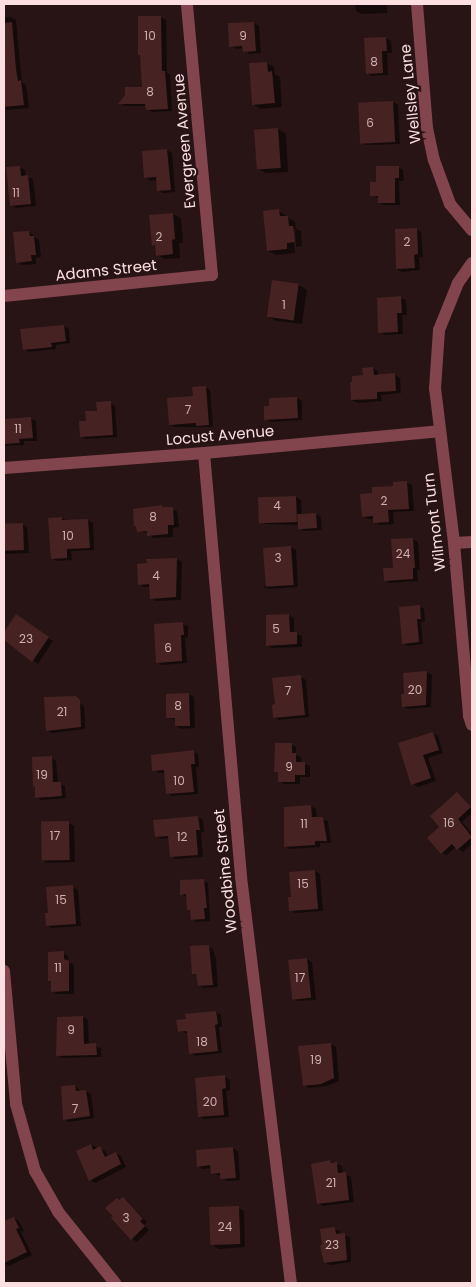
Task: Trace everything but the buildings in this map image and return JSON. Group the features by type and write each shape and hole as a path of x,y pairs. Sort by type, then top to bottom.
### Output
{"street":[{"name":"Evergreen Avenue","path":"187,4 212,275"},
{"name":"Wellsley Lane","path":"417,4 427,128 434,160 450,204 472,230"},
{"name":"Wilmont Turn","path":"472,263 458,283 439,330 435,388 454,543 469,716 472,726"},
{"name":"Adams Street","path":"4,296 212,275"},
{"name":"Locust Avenue","path":"4,468 204,453 439,431"},
{"name":"Woodbine Street","path":"204,453 241,877 291,1283"},
{"path":"454,543 472,542"},
{"path":"4,972 16,1104 35,1171 59,1213 115,1283"}]}
